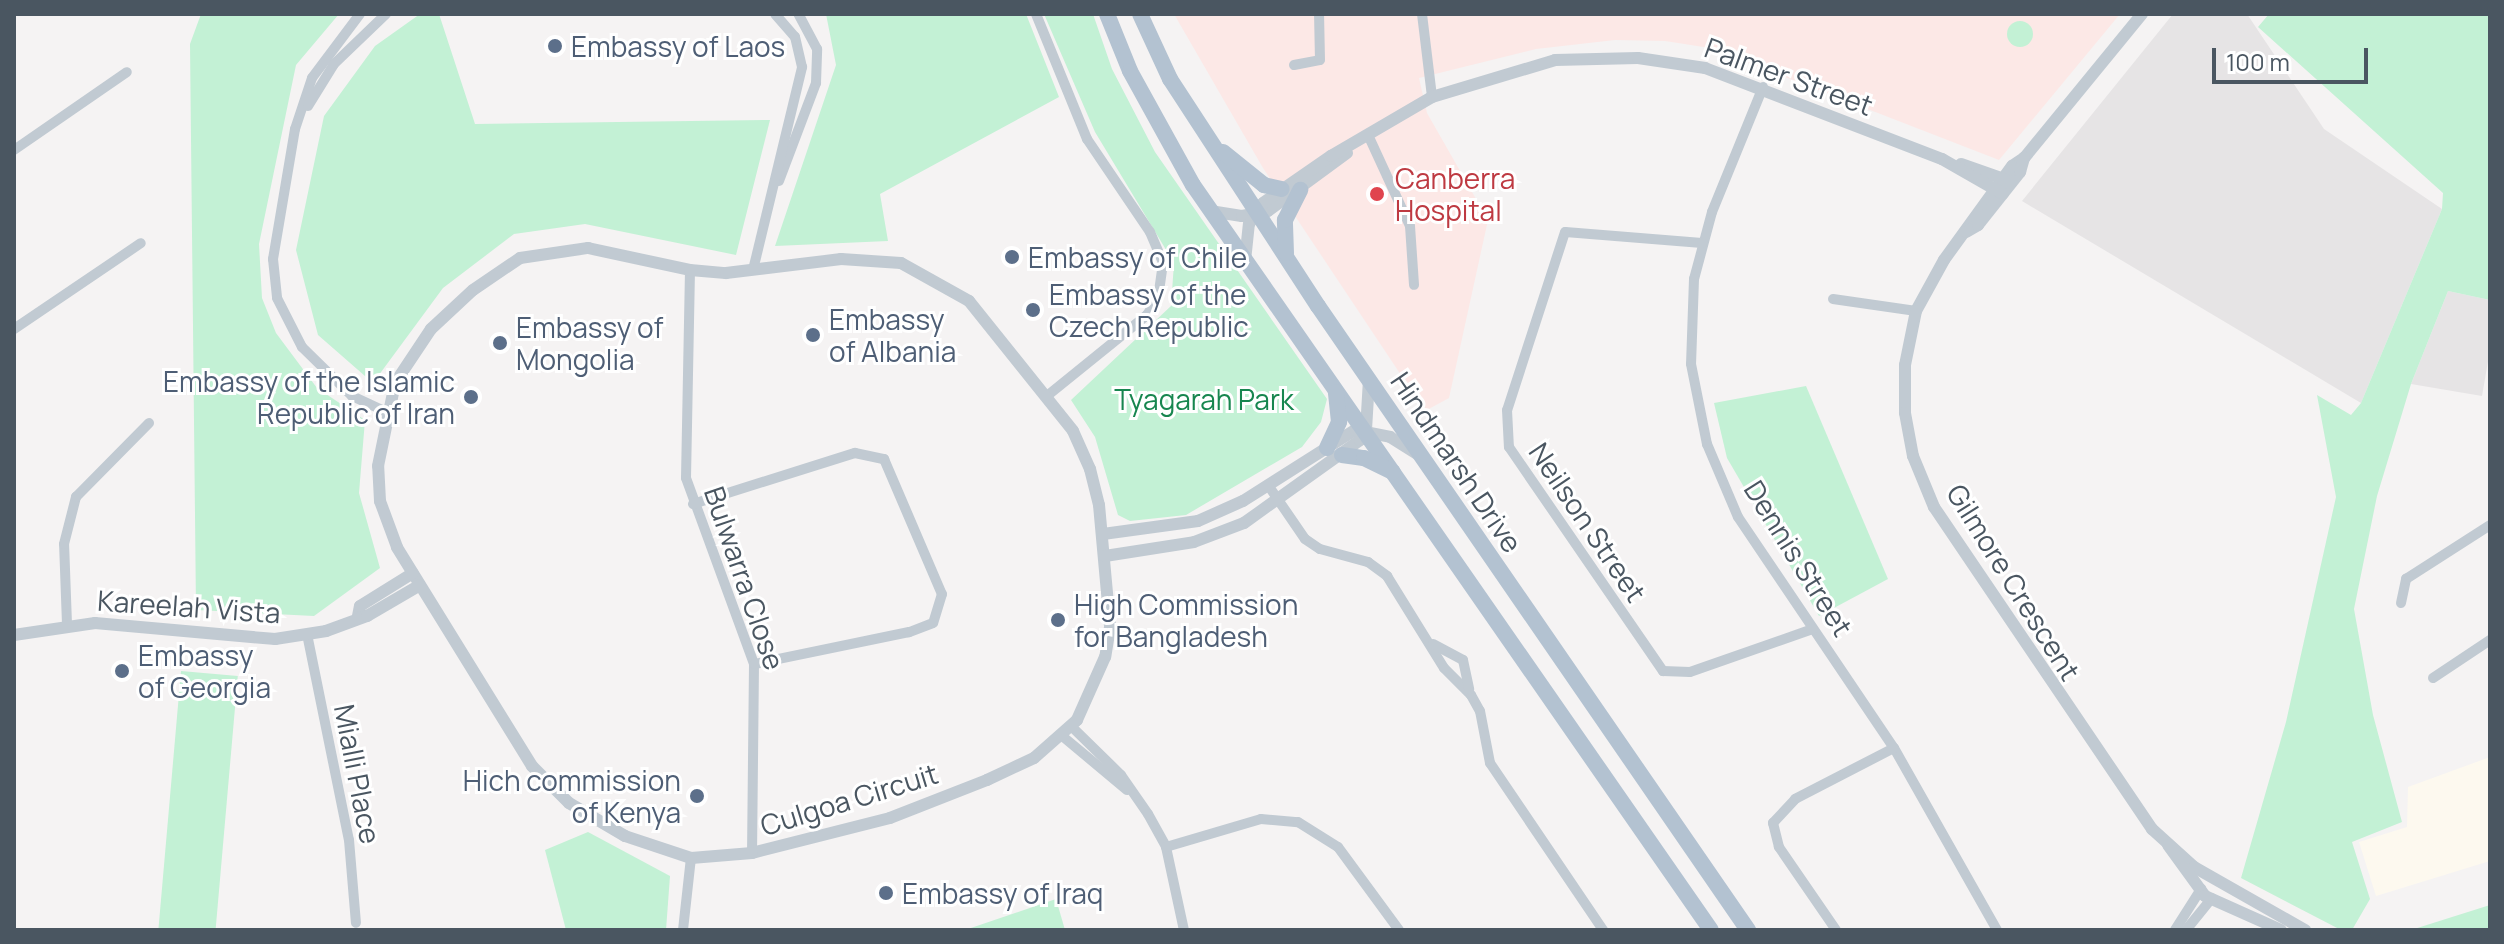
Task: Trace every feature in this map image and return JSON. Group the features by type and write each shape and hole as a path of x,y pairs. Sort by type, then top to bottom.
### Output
{"main road":[{"name":"Hindmarsh Drive","path":"1107,14 1163,136 1210,211 1366,430 1711,930"},
{"name":"Hindmarsh Drive","path":"1140,14 1170,79 1209,141 1419,455 1748,930"},
{"path":"1209,141 1264,185 1291,190 1285,220 1286,255"},
{"path":"1335,386 1339,422 1334,451 1364,458 1395,473"}],"street":[{"path":"360,14 312,78 295,129 277,214 277,298 302,347 325,375 352,396 386,412"},
{"path":"295,129 334,64 386,14"},
{"path":"753,270 802,67 795,37 775,14"},
{"path":"772,197 816,83 817,49 798,14"},
{"path":"1036,14 1087,139 1150,232 1163,263 1158,298 1147,315 1047,396"},
{"path":"1294,65 1320,60 1319,14"},
{"path":"1422,14 1432,97"},
{"name":"Gilmore Crescent","path":"2142,14 1966,232 1916,311 1905,365 1905,413 1913,456 1934,507 2116,782 2168,845 2184,871 2214,898"},
{"name":"Palmer Street","path":"1257,212 1291,190 1331,156 1349,150 1432,97 1510,71 1570,59 1638,58 1705,68 1763,87 2003,186"},
{"path":"14,150 127,72"},
{"name":"Dennis Street","path":"1763,87 1702,243 1691,319 1691,364 1707,444 1738,517 1894,748 1997,930"},
{"path":"1369,137 1410,226 1414,285"},
{"path":"1210,211 1242,216 1257,212"},
{"path":"1245,261 1249,224 1257,212"},
{"name":"Neilson Street","path":"1702,243 1565,232 1507,410 1509,447 1663,671 1690,672 1813,629"},
{"path":"14,329 141,243"},
{"name":"Culgoa Circuit","path":"588,248 690,270 753,270 841,259 901,263 969,301 1047,396 1073,431 1090,469 1103,534 1110,596 1105,657 1066,731 1034,758 890,818 752,853 691,858 625,836 586,815 532,766 413,573 380,501 378,466 386,412 395,383 431,329 473,290 520,258 588,248"},
{"name":"Bulwarra Close","path":"690,270 683,448 693,504 754,664 752,853"},
{"path":"1833,299 1916,311"},
{"path":"1366,430 1369,380"},
{"path":"67,624 64,544 76,497 149,423"},
{"path":"1103,534 1198,521 1334,451 1366,430 1390,437 1419,455"},
{"path":"1105,556 1194,542 1244,523 1278,499 1334,451"},
{"path":"693,504 855,453 884,459 942,594 933,623 909,632 754,664"},
{"path":"1268,485 1305,539 1320,549 1368,562 1387,576 1444,668 1471,695 1480,711 1490,763 1603,930"},
{"path":"2401,603 2406,579 2490,525"},
{"name":"Kareelah Vista","path":"358,616 360,606 413,573"},
{"name":"Kareelah Vista","path":"14,635 67,624 127,624 275,639 307,634 358,616 367,616 420,585"},
{"name":"Mialli Place","path":"307,634 349,840 356,923"},
{"path":"2433,678 2490,640"},
{"path":"1430,642 1463,660 1471,695"},
{"path":"1066,731 1129,791 1166,847 1184,930"},
{"path":"1836,930 1779,847 1773,823 1795,799 1894,748"},
{"path":"1166,847 1261,819 1298,822 1338,847 1399,930"},
{"name":"Gilmore Crescent","path":"2168,845 2222,883"},
{"path":"683,930 691,858"},
{"path":"2175,930 2210,875"},
{"path":"2186,930 2214,898 2222,883 2239,901 2281,930"},
{"path":"2214,898 2239,901"},
{"path":"2268,919 2305,930"}],"shaded area":[{"name":"Canberra Hospital","path":"1174,14 2120,14 1999,160 1710,48 1665,41 1615,40 1536,49 1419,78 1427,113 1488,220 1449,398 1425,411 1263,168"},
{"path":"2173,14 2247,14 2324,129 2442,209 2361,403 2022,201"},
{"path":"2448,291 2490,300 2490,350 2482,396 2411,384"},
{"path":"2490,757 2490,861 2376,896 2359,842 2407,827 2408,787"}],"green space":[{"path":"201,14 339,14 296,65 259,244 262,298 276,333 317,388 365,420 359,493 380,568 314,616 196,610 190,44"},
{"path":"420,14 439,14 475,124 770,120 736,255 585,224 514,234 443,288 373,383 318,335 296,250 324,116 375,46"},
{"path":"826,14 1026,14 1059,97 880,194 888,241 775,246 836,65"},
{"name":"Tyagarah Park","path":"1044,14 1093,14 1112,69 1155,152 1327,399 1321,422 1302,447 1186,515 1130,521 1118,515 1095,437 1071,400 1171,306 1174,263 1095,132"},
{"path":"2269,14 2490,14 2490,300 2448,291 2411,384 2377,496 2354,609 2373,715 2402,822 2352,842 2370,899 2352,930 2341,930 2241,878 2286,722 2336,497 2317,395 2351,415 2361,403 2442,209 2443,193 2258,27"},
{"path":"2020,21 2029,25 2033,34 2029,43 2020,47 2011,43 2007,34 2011,25"},
{"path":"1806,386 1888,579 1819,616 1727,458 1714,403"},
{"path":"181,671 238,676 216,930 158,929"},
{"path":"588,832 670,876 666,930 566,930 545,850"},
{"path":"1056,899 1065,930 965,930"},
{"path":"2490,905 2490,930 2411,930"}],"place":[{"name":"Embassy of Laos","path":"555,46"},
{"name":"Canberra Hospital","path":"1377,194"},
{"name":"Embassy of Chile","path":"1012,257"},
{"name":"Embassy of the Czech Republic","path":"1033,310"},
{"name":"Embassy of Albania","path":"813,335"},
{"name":"Embassy of Mongolia","path":"500,343"},
{"name":"Embassy of the Islamic Republic of Iran","path":"471,397"},
{"name":"High Commission for Bangladesh","path":"1058,620"},
{"name":"Embassy of Georgia","path":"122,671"},
{"name":"Hich commission of Kenya","path":"697,796"},
{"name":"Embassy of Iraq","path":"886,893"}]}
